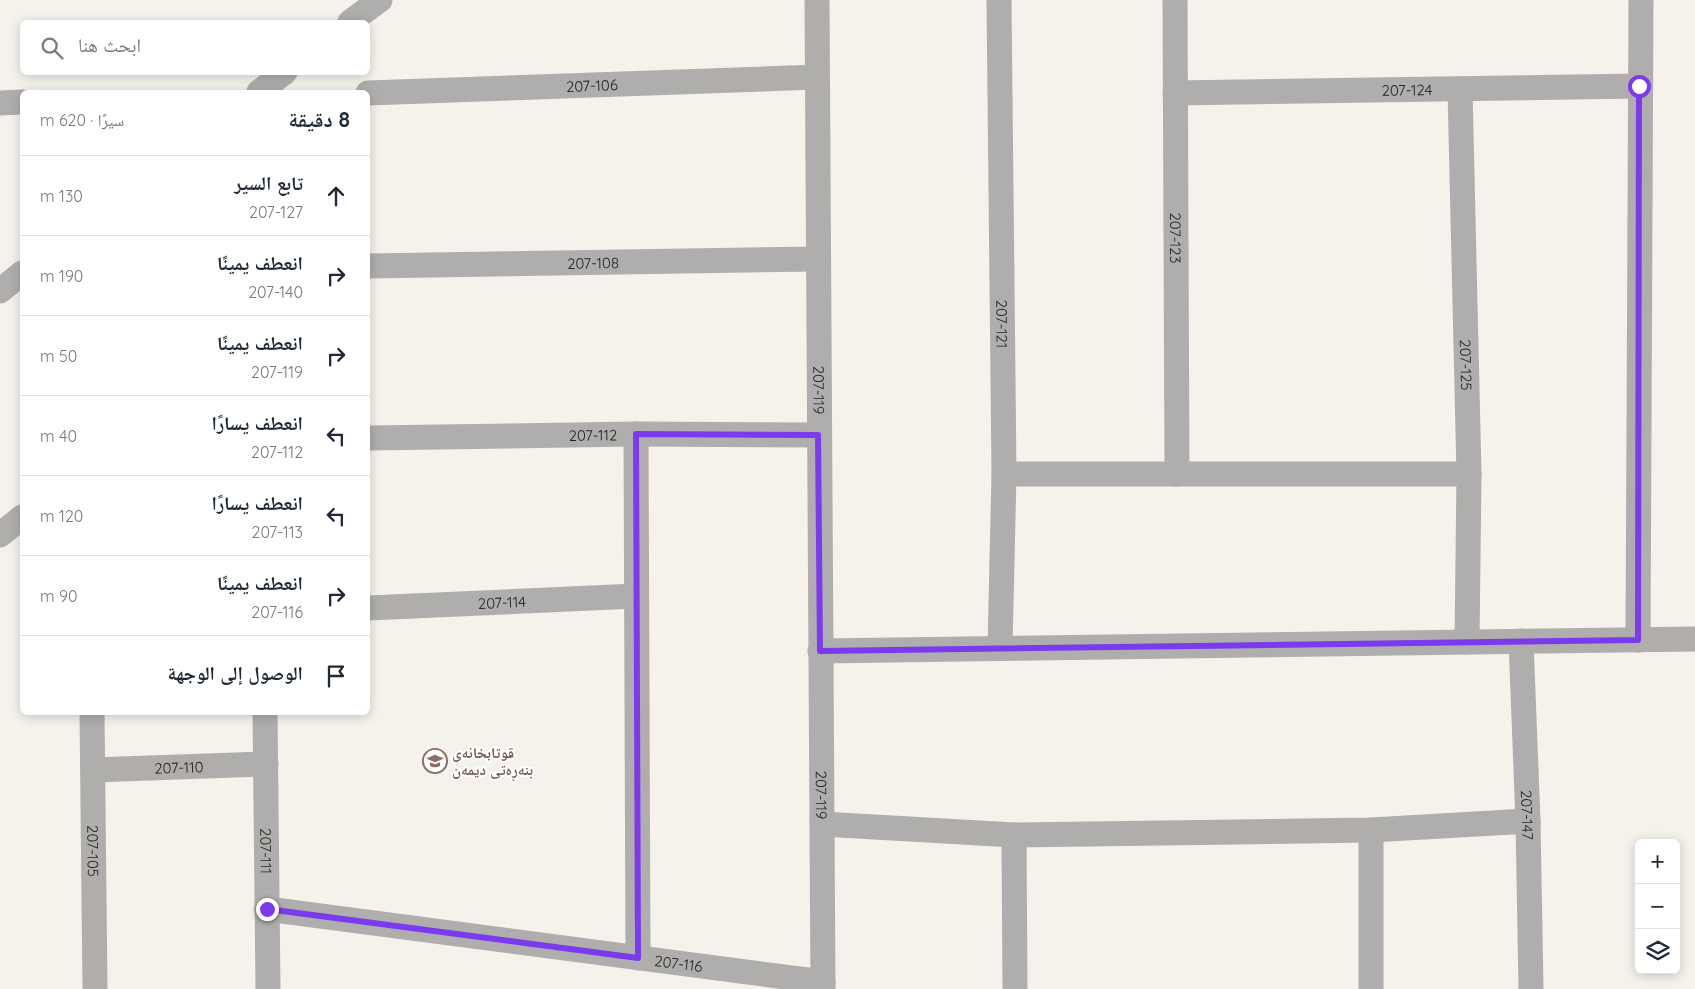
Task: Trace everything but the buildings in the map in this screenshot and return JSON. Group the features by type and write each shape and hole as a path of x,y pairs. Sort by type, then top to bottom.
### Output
{"street":[{"path":"353,20 380,0"},
{"name":"207-119","path":"816,0 823,985"},
{"name":"207-121","path":"1000,0 1004,474 1000,648"},
{"name":"207-123","path":"1174,0 1177,474"},
{"path":"1638,640 1639,86 1641,0"},
{"path":"262,90 281,75"},
{"name":"207-106","path":"370,93 817,77"},
{"name":"207-124","path":"1175,93 1639,86"},
{"name":"207-125","path":"1460,89 1469,474 1467,642"},
{"path":"0,103 20,102"},
{"name":"207-108","path":"370,266 818,259"},
{"path":"0,291 20,275"},
{"path":"636,434 638,958"},
{"name":"207-112","path":"370,438 636,434 818,435"},
{"path":"1004,474 1469,474"},
{"path":"0,535 20,519"},
{"name":"207-114","path":"370,608 636,596"},
{"path":"820,651 1695,639"},
{"name":"207-147","path":"1520,641 1528,822 1531,989"},
{"name":"207-105","path":"92,715 95,989"},
{"name":"207-111","path":"265,715 268,989"},
{"name":"207-110","path":"93,770 266,764"},
{"path":"822,824 1014,835 1371,830 1528,822"},
{"path":"1371,830 1371,989"},
{"path":"1014,835 1015,989"},
{"name":"207-116","path":"267,909 638,958 823,985"}],"place":[{"name":"قوتابخانەی بنەڕەتی دیمەن","path":"435,761"}],"route":[{"path":"267,909 638,958 636,434 818,435 820,651 1638,640 1639,86"}]}
